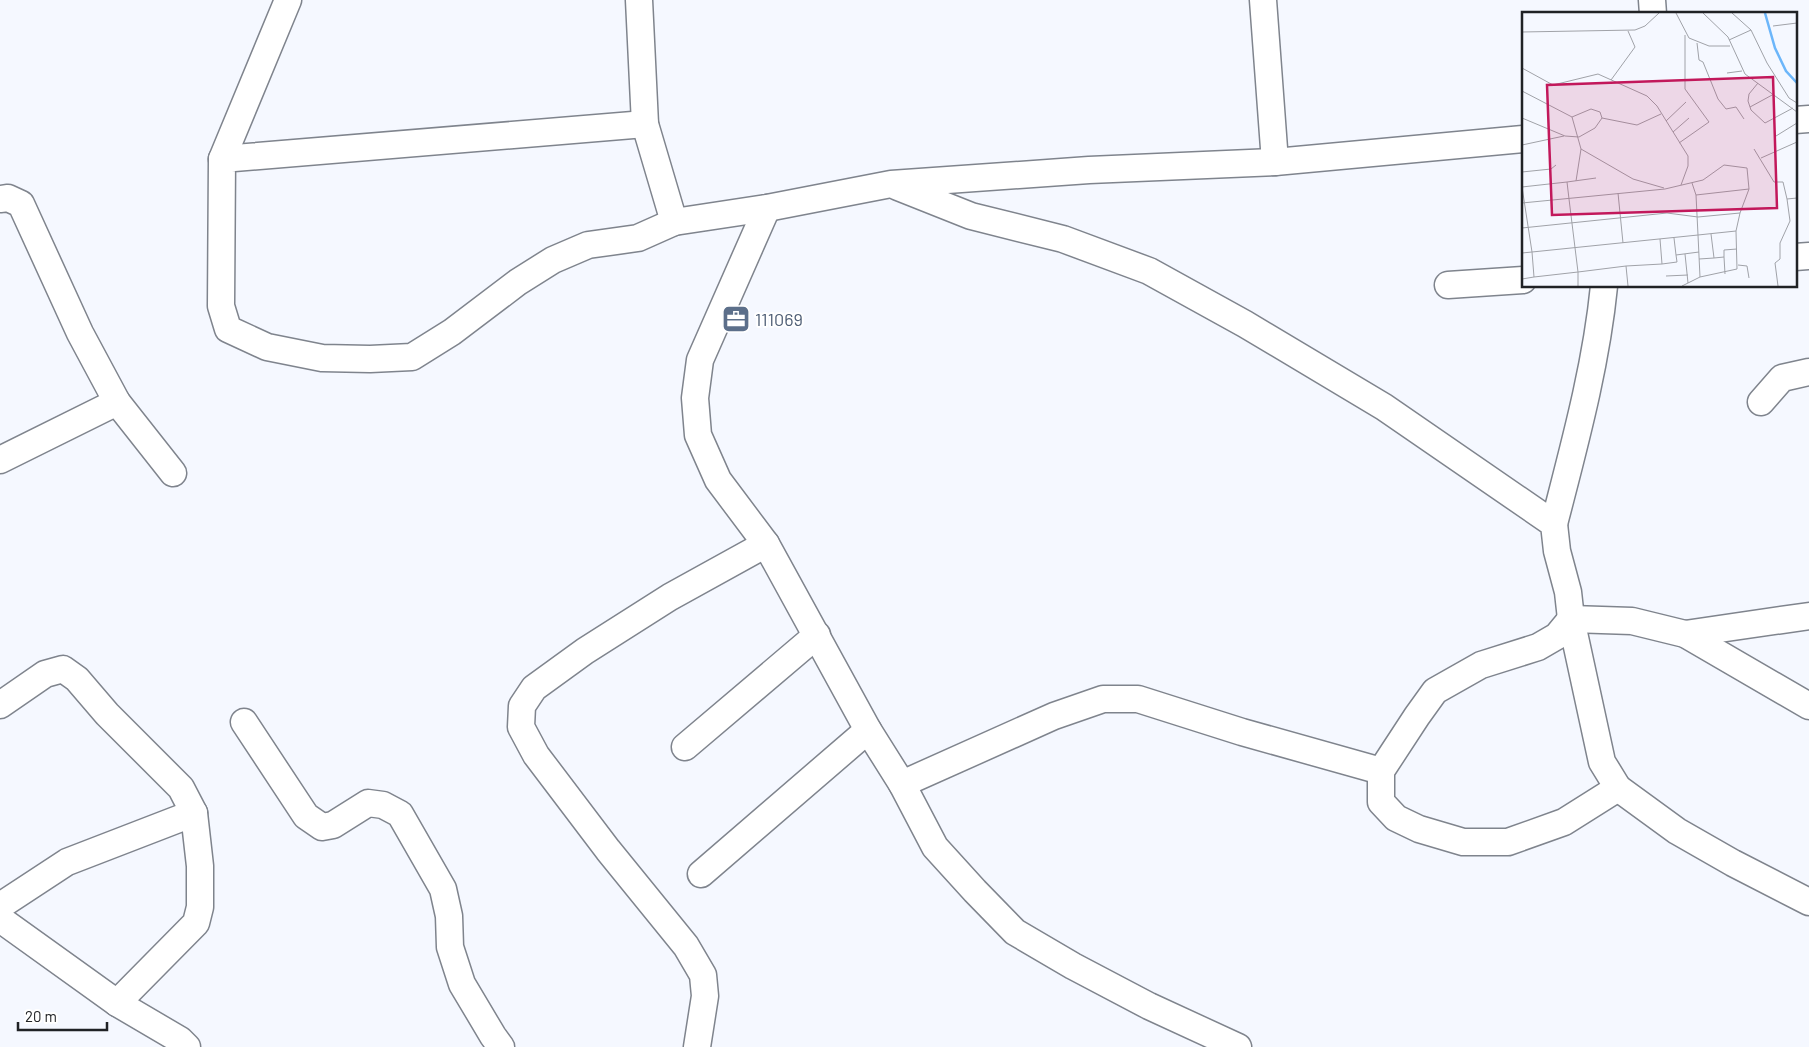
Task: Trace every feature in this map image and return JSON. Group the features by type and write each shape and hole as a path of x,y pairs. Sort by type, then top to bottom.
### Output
{"street":[{"path":"288,0 222,159 221,306 228,329 267,347 322,358 370,360 412,357 452,332 518,282 553,260 588,245 638,238 674,222 767,208 891,184 1089,170 1275,162 1522,139"},
{"path":"639,0 644,124 674,222"},
{"path":"1264,0 1275,162"},
{"path":"1796,120 1809,119"},
{"path":"222,159 644,124"},
{"path":"891,184 971,216 1063,239 1149,271 1245,324 1384,407 1554,524"},
{"path":"0,199 8,198 21,204 80,333 117,402 173,473"},
{"path":"767,208 700,360 695,398 698,435 718,480 766,544 868,730 902,784 935,847 1015,932 1073,966 1149,1006 1238,1047"},
{"path":"1796,257 1809,256"},
{"path":"1448,285 1522,280"},
{"path":"1604,288 1586,396 1554,524 1557,551 1568,592 1571,619 1602,762 1618,788 1677,831 1809,902"},
{"path":"1761,402 1782,378 1809,372"},
{"path":"0,460 117,402"},
{"path":"697,1047 705,996 703,975 686,946 608,850 536,755 521,727 522,706 534,688 585,651 670,597 766,544"},
{"path":"1685,634 1809,616"},
{"path":"1571,619 1632,621 1685,634 1809,706"},
{"path":"1571,619 1557,636 1538,647 1482,664 1435,691 1381,771 1380,802 1396,818 1419,830 1463,842 1508,842 1564,822 1618,788"},
{"path":"685,747 817,635"},
{"path":"0,705 45,674 63,669 77,679 107,714 181,788 194,813 200,866 200,907 196,923 117,1003"},
{"path":"902,784 1054,716 1103,699 1138,700 1242,732 1381,771"},
{"path":"244,722 306,816 322,827 333,825 368,803 383,804 400,814 444,889 449,916 450,947 462,984 501,1047"},
{"path":"701,874 868,730"},
{"path":"0,906 67,862 194,813"},
{"path":"0,919 117,1003 180,1040 187,1047"}],"place":[{"name":"111069","path":"736,319"}]}
